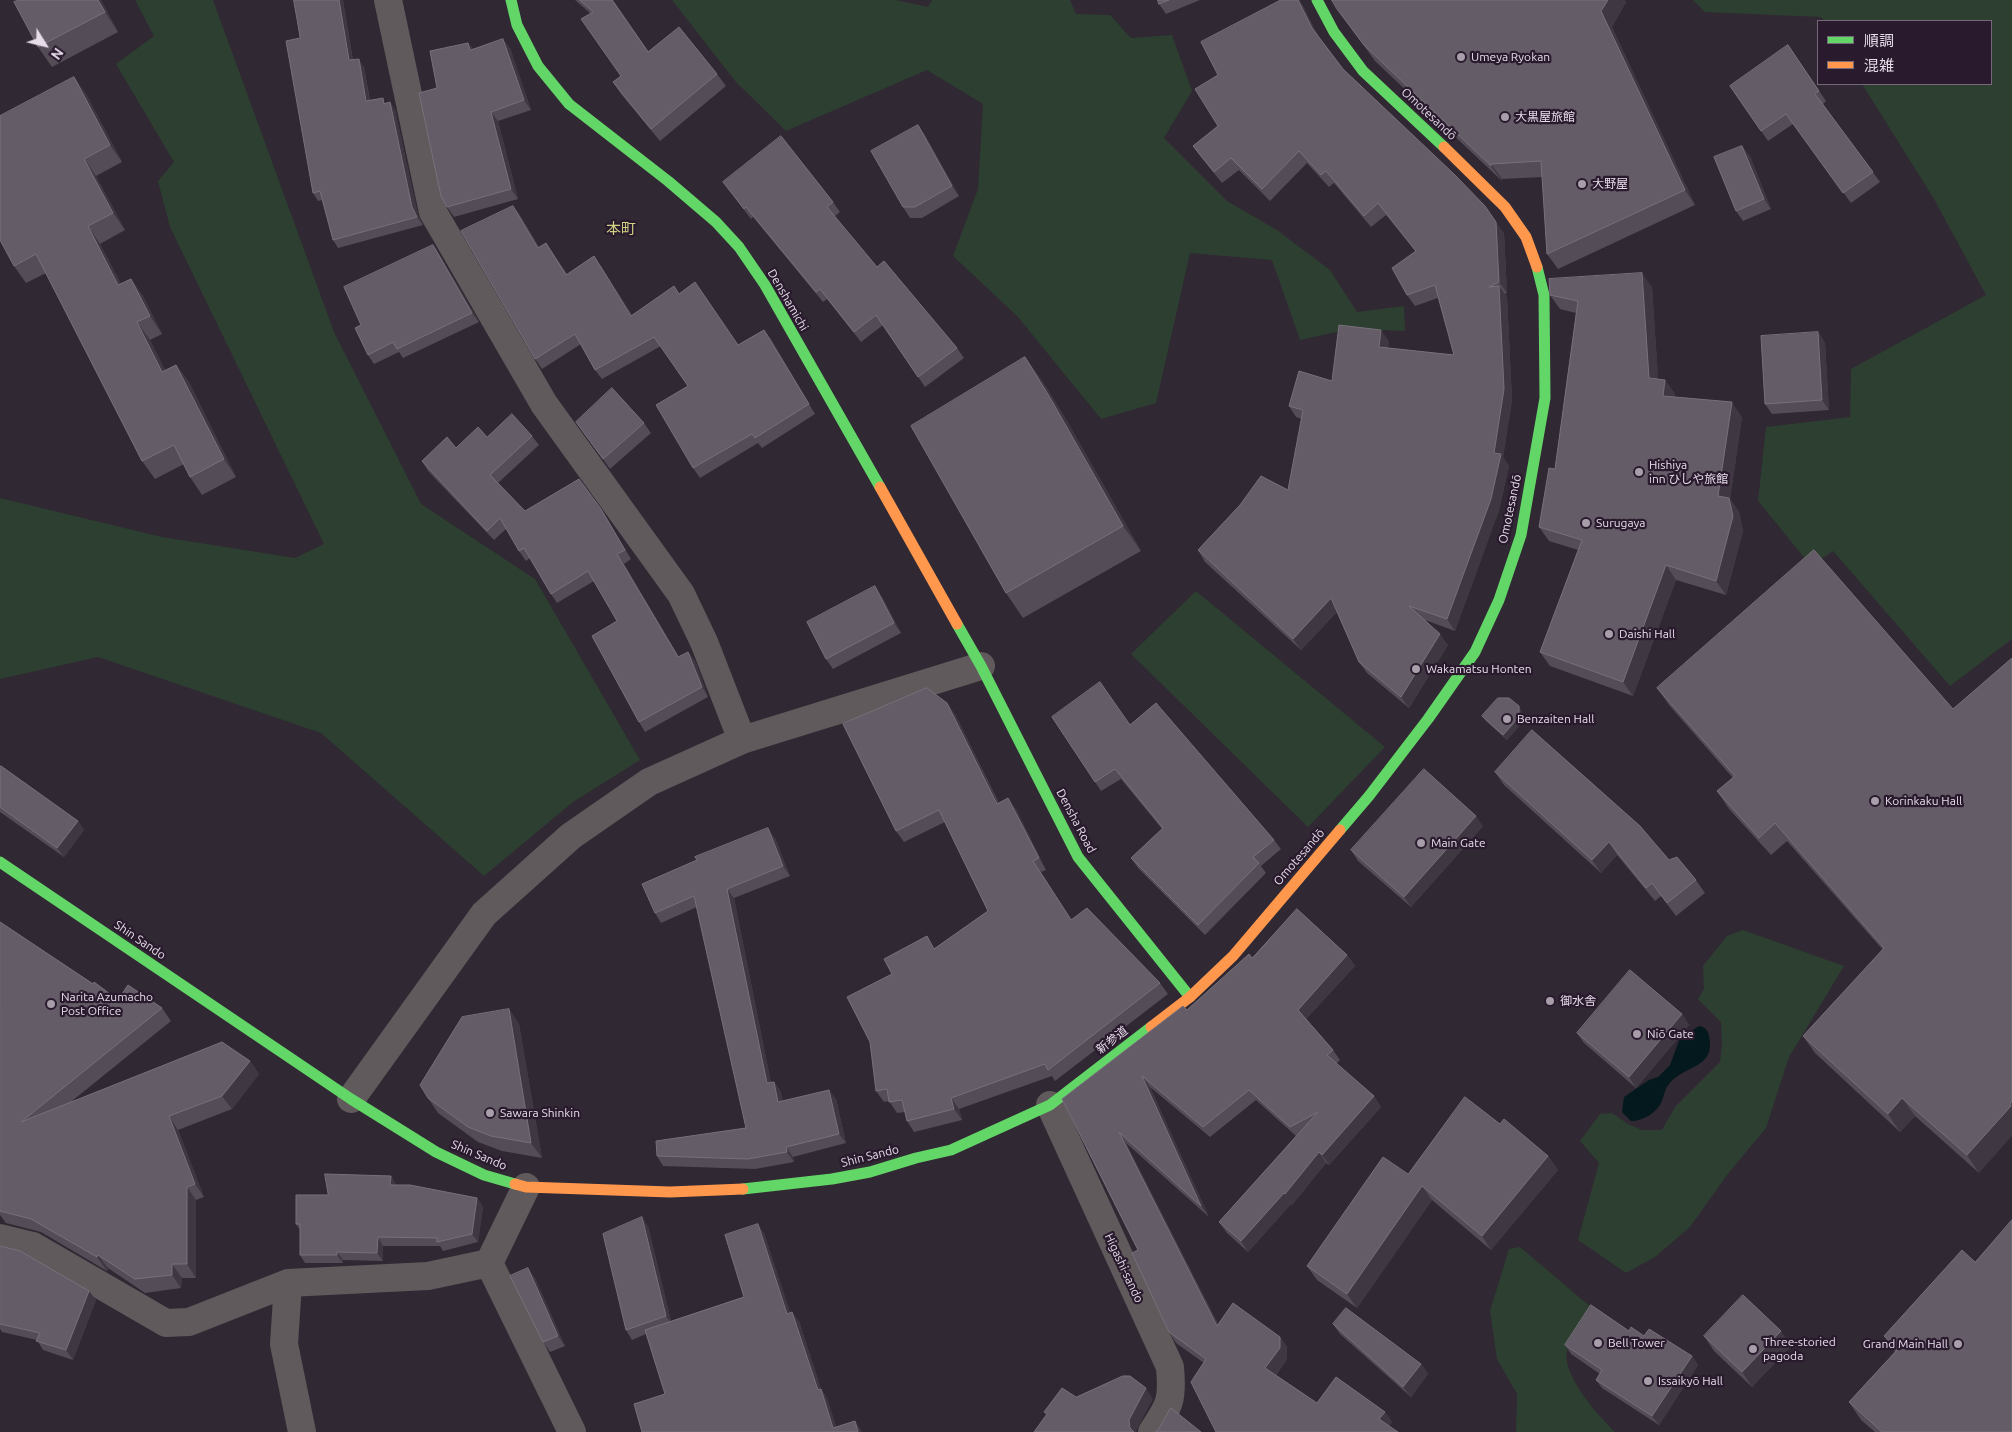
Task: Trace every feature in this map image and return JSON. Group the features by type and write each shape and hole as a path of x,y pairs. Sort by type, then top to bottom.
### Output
{"street":[{"path":"388,0 433,212 544,404 681,594 704,642 742,740"},
{"name":"Denshamichi","path":"511,0 517,25 538,66 569,104 675,186 716,222 739,247 765,285 980,666"},
{"name":"Omotesandō","path":"1190,997 1233,956 1369,796 1434,711 1475,652 1499,600 1521,535 1545,398 1544,296 1539,272 1526,238 1505,207 1473,174 1363,71 1334,32 1317,0"},
{"path":"351,1099 484,914 571,836 649,782 742,740 980,666"},
{"name":"Densha Road","path":"980,666 1078,857 1190,997"},
{"name":"Shin Sando","path":"0,862 351,1099 436,1152 484,1175 526,1187 670,1192 739,1189 832,1179 870,1172 951,1150 1050,1105"},
{"name":"新参道","path":"1050,1105 1190,997"},
{"name":"Higashi-sando","path":"1050,1105 1170,1367 1169,1406 1152,1432"},
{"path":"489,1263 526,1187"},
{"path":"0,1238 33,1246 166,1324 189,1322 288,1283 428,1276 489,1263"},
{"path":"489,1263 572,1432"},
{"path":"288,1283 284,1344 302,1432"}],"green space":[{"path":"135,0 213,0 334,332 421,504 535,579 640,760 573,802 484,876 321,733 98,657 0,679 0,498 162,537 295,558 324,544 170,227 158,181 174,162 116,64 154,36"},
{"path":"672,0 896,0 928,7 932,0 1070,0 1076,14 1110,15 1131,38 1172,35 1192,91 1164,138 1227,201 1277,230 1330,270 1357,312 1404,306 1405,331 1350,329 1300,340 1272,260 1190,253 1156,403 1101,419 1018,317 953,256 978,189 983,104 927,70 786,131 736,82"},
{"path":"1693,0 2012,0 2012,639 1950,686 1833,551 1811,566 1758,501 1766,427 1850,417 1851,369 1986,295 1934,199 1863,85 1992,85 1992,20 1823,20 1821,17 1705,12"},
{"path":"1196,591 1385,747 1308,827 1131,654"},
{"path":"1743,930 1844,966 1789,1057 1766,1128 1727,1175 1690,1227 1655,1257 1626,1273 1578,1240 1599,1163 1580,1141 1600,1114 1612,1113 1628,1124 1642,1130 1662,1130 1675,1107 1720,1062 1722,1044 1721,1022 1698,999 1704,989 1703,966 1727,936"},
{"path":"1520,1247 1592,1308 1570,1342 1566,1357 1574,1381 1590,1405 1615,1432 1516,1432 1517,1394 1497,1359 1490,1311 1509,1249"}],"water":[{"path":"1699,1026 1706,1029 1709,1034 1710,1047 1708,1055 1698,1065 1683,1073 1669,1084 1660,1105 1653,1113 1645,1118 1631,1121 1622,1112 1624,1097 1649,1080 1658,1077 1670,1065 1680,1038"}],"building":[{"path":"19,0 98,0 105,12 38,47 14,2"},
{"path":"294,0 339,0 349,60 359,59 366,101 383,98 384,104 390,102 412,207 417,217 333,240 320,191 313,193 286,41 300,38"},
{"path":"580,0 612,0 648,52 679,27 717,74 651,129 613,82 621,76 581,19 593,12"},
{"path":"1158,0 1169,0 1159,4"},
{"path":"1281,0 1298,0 1312,28 1343,69 1454,174 1485,206 1496,222 1499,282 1489,287 1499,286 1504,389 1494,453 1501,454 1491,499 1447,619 1409,606 1440,634 1401,697 1359,662 1331,598 1293,639 1198,550 1240,505 1261,476 1288,490 1303,410 1289,406 1299,371 1332,381 1339,325 1381,330 1379,347 1454,355 1435,285 1407,295 1392,268 1416,251 1378,203 1364,216 1326,171 1321,175 1299,151 1262,189 1231,158 1214,172 1193,146 1218,126 1195,89 1218,75 1201,42"},
{"path":"1332,0 1608,0 1601,11 1685,190 1547,254 1541,161 1491,164 1491,166 1364,45"},
{"path":"503,39 524,100 491,112 511,189 447,207 441,196 419,93 437,88 430,51 468,43 470,50"},
{"path":"1788,45 1819,91 1815,94 1873,172 1843,193 1786,114 1761,131 1730,86"},
{"path":"74,77 110,145 84,159 113,213 88,226 118,285 131,279 150,316 137,322 162,372 176,365 224,459 190,477 174,445 142,461 36,254 14,266 0,240 0,116"},
{"path":"918,125 952,186 915,207 903,207 871,151"},
{"path":"781,136 833,202 827,207 877,267 884,261 957,348 918,377 876,315 854,332 820,289 816,292 723,182"},
{"path":"1742,146 1764,199 1736,211 1714,157"},
{"path":"513,206 538,248 546,243 566,275 594,256 631,316 674,286 679,294 695,282 738,345 764,330 809,404 755,438 752,434 693,468 656,405 688,386 654,337 595,370 575,334 535,359 461,231"},
{"path":"433,245 472,313 397,349 393,342 368,355 355,328 361,325 344,287"},
{"path":"1642,273 1649,378 1665,380 1663,396 1732,402 1718,496 1729,498 1733,516 1716,581 1666,565 1623,682 1540,652 1582,540 1539,527 1549,468 1555,469 1578,301 1550,295 1549,279"},
{"path":"1818,332 1822,400 1765,404 1761,336"},
{"path":"1025,357 1123,526 1006,593 911,426"},
{"path":"612,388 644,423 603,459 576,422"},
{"path":"512,414 532,436 490,475 525,511 579,479 601,509 625,550 617,554 678,657 688,652 702,687 639,722 592,636 617,621 588,571 551,594 524,548 519,551 500,518 487,531 422,461 447,437 456,448 478,427 487,437"},
{"name":"Korinkaku Hall","path":"1814,550 1953,709 2012,658 2012,1102 2011,1106 1967,1155 1902,1098 1888,1114 1803,1036 1884,948 1775,823 1759,838 1717,791 1735,776 1657,688"},
{"path":"875,586 894,623 826,659 807,622"},
{"path":"1100,682 1130,725 1156,703 1274,840 1253,857 1259,863 1198,925 1131,858 1163,828 1115,769 1095,782 1052,717"},
{"path":"927,688 947,703 997,804 1008,798 1039,858 1033,861 1071,920 1087,908 1160,983 1048,1070 1045,1064 951,1098 954,1109 907,1121 902,1100 889,1102 887,1089 876,1091 870,1042 847,997 892,974 884,959 927,936 934,949 988,911 939,810 896,831 843,724"},
{"name":"Benzaiten Hall","path":"1498,698 1509,698 1519,706 1519,717 1503,735 1482,716"},
{"path":"1532,730 1640,826 1669,860 1677,857 1696,880 1667,903 1652,883 1646,888 1609,842 1592,860 1495,772"},
{"path":"1,766 78,821 57,848 0,807"},
{"name":"Main Gate","path":"1424,769 1476,816 1404,897 1351,850"},
{"path":"768,828 783,866 727,889 767,1083 774,1082 778,1102 829,1090 839,1134 786,1147 787,1152 748,1159 657,1156 656,1141 746,1128 694,896 655,913 642,884 697,860 695,857"},
{"path":"1297,909 1347,955 1298,1010 1333,1050 1327,1055 1374,1096 1322,1155 1319,1152 1285,1194 1241,1241 1219,1222 1318,1112 1290,1127 1249,1090 1203,1127 1142,1076 1201,1206 1119,1132 1217,1326 1233,1303 1280,1337 1280,1348 1265,1368 1317,1403 1336,1377 1385,1412 1379,1419 1398,1432 1216,1432 1191,1382 1206,1359 1169,1332 1132,1253 1138,1250 1062,1099 1183,1006 1187,1010 1249,954 1252,958"},
{"path":"0,922 93,984 94,982 118,1000 128,985 162,1008 21,1122 222,1042 250,1061 222,1096 169,1116 195,1184 187,1187 187,1264 172,1264 172,1275 135,1279 98,1255 97,1257 31,1219 0,1211"},
{"name":"Niō Gate","path":"1630,970 1682,1014 1629,1077 1577,1033"},
{"path":"509,1009 531,1143 491,1136 468,1127 428,1098 420,1085 462,1017"},
{"path":"1465,1097 1500,1124 1504,1119 1548,1156 1482,1236 1422,1186 1347,1294 1307,1266 1383,1157 1408,1174"},
{"path":"325,1174 391,1176 390,1185 410,1185 477,1198 472,1234 437,1242 437,1238 378,1237 377,1253 337,1252 337,1255 300,1255 300,1224 296,1224 296,1195 328,1195"},
{"path":"642,1217 666,1316 626,1330 603,1234"},
{"name":"Grand Main Hall","path":"2012,1220 2012,1432 1882,1432 1849,1402 1898,1349 1884,1336 1962,1250 1975,1262"},
{"path":"758,1224 787,1314 792,1312 818,1390 821,1389 833,1428 855,1421 858,1432 642,1432 634,1404 665,1394 645,1330 744,1297 725,1235"},
{"path":"0,1246 20,1251 89,1291 66,1350 36,1341 40,1333 0,1324"},
{"path":"528,1268 558,1336 543,1342 510,1276"},
{"name":"Three-storied pagoda","path":"1743,1295 1781,1331 1742,1372 1704,1336"},
{"path":"1591,1305 1629,1331 1631,1327 1644,1336 1649,1329 1692,1356 1652,1416 1596,1380 1602,1370 1565,1345"},
{"path":"1346,1308 1421,1364 1403,1387 1333,1324"},
{"path":"1123,1376 1130,1376 1146,1388 1129,1420 1130,1428 1134,1432 1034,1432 1047,1414 1044,1412 1062,1388 1076,1397"},
{"path":"1171,1408 1201,1432 1155,1432"}],"traffic: fast":[{"path":"511,0 517,25 538,66 569,104 668,181 716,222 739,247 765,285 880,487"},
{"path":"1317,0 1334,32 1363,71 1444,147"},
{"path":"1340,830 1369,796 1428,719 1475,652 1499,600 1521,535 1545,398 1544,295 1537,267"},
{"path":"957,624 981,666 1078,857 1190,997"},
{"path":"0,862 351,1099 436,1152 484,1175 515,1184"},
{"path":"743,1189 832,1179 870,1172 951,1150 1050,1105 1151,1027"}],"traffic: slow":[{"path":"1444,147 1505,207 1526,237 1537,267"},
{"path":"880,487 957,624"},
{"path":"1151,1027 1190,997 1233,956 1340,830"},
{"path":"515,1184 526,1187 670,1192 743,1189"}],"place":[{"name":"Umeya Ryokan","path":"1461,57"},
{"name":"大黒屋旅館","path":"1505,117"},
{"name":"大野屋","path":"1582,184"},
{"name":"Hishiya inn ひしや旅館","path":"1639,472"},
{"name":"Surugaya","path":"1586,523"},
{"name":"Daishi Hall","path":"1609,634"},
{"name":"Wakamatsu Honten","path":"1416,669"},
{"name":"Benzaiten Hall","path":"1507,719"},
{"name":"Korinkaku Hall","path":"1875,801"},
{"name":"Main Gate","path":"1421,843"},
{"name":"御水舎","path":"1550,1001"},
{"name":"Narita Azumacho Post Office","path":"51,1004"},
{"name":"Niō Gate","path":"1637,1034"},
{"name":"Sawara Shinkin","path":"490,1113"},
{"name":"Bell Tower","path":"1598,1343"},
{"name":"Grand Main Hall","path":"1958,1344"},
{"name":"Three-storied pagoda","path":"1753,1349"},
{"name":"Issaikyō Hall","path":"1648,1381"}],"district":[{"name":"本町","path":"621,229"}]}
